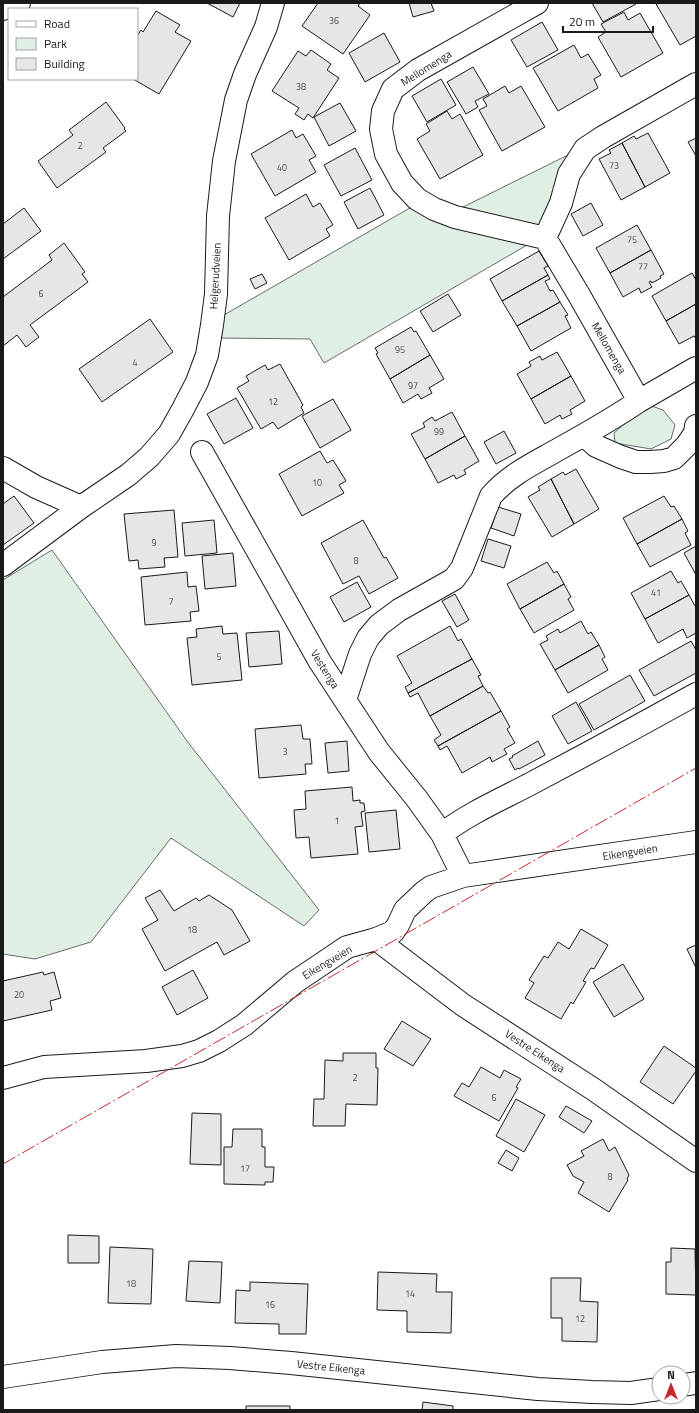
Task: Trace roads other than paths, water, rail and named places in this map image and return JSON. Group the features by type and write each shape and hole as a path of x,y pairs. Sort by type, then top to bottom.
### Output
{"street":[{"path":"3,9 18,3"},
{"name":"Helgerudveien","path":"3,565 128,475 149,457 168,434 197,382 207,355 216,294 218,216 224,161 236,100 245,74 266,27 273,3"},
{"name":"Mellomenga","path":"535,4 418,70 394,89 383,111 381,129 386,154 402,183 417,199 434,209 454,217 545,238 639,401"},
{"path":"545,238 561,203 569,174 586,149 603,137 696,84"},
{"path":"345,700 360,654 368,638 379,625 399,610 454,579 462,568 491,496 495,491 514,474 584,435 696,368"},
{"path":"584,435 596,446 620,457 636,462 664,461 674,458 687,444 695,432 696,426"},
{"name":"Vestenga","path":"202,452 320,662 379,752 417,799 442,834 463,876"},
{"path":"3,468 36,487 82,507"},
{"path":"442,834 452,826 696,694"},
{"name":"Eikengveien","path":"3,1078 44,1067 146,1061 182,1056 199,1051 219,1041 244,1025 295,982 347,948 376,940 393,932 398,926 405,910 431,887 463,876 696,842"},
{"name":"Vestre Eikenga","path":"376,940 463,1004 592,1089 696,1161"},
{"name":"Vestre Eikenga","path":"3,1377 102,1362 176,1356 230,1358 291,1363 538,1389 631,1393 651,1390"}]}
